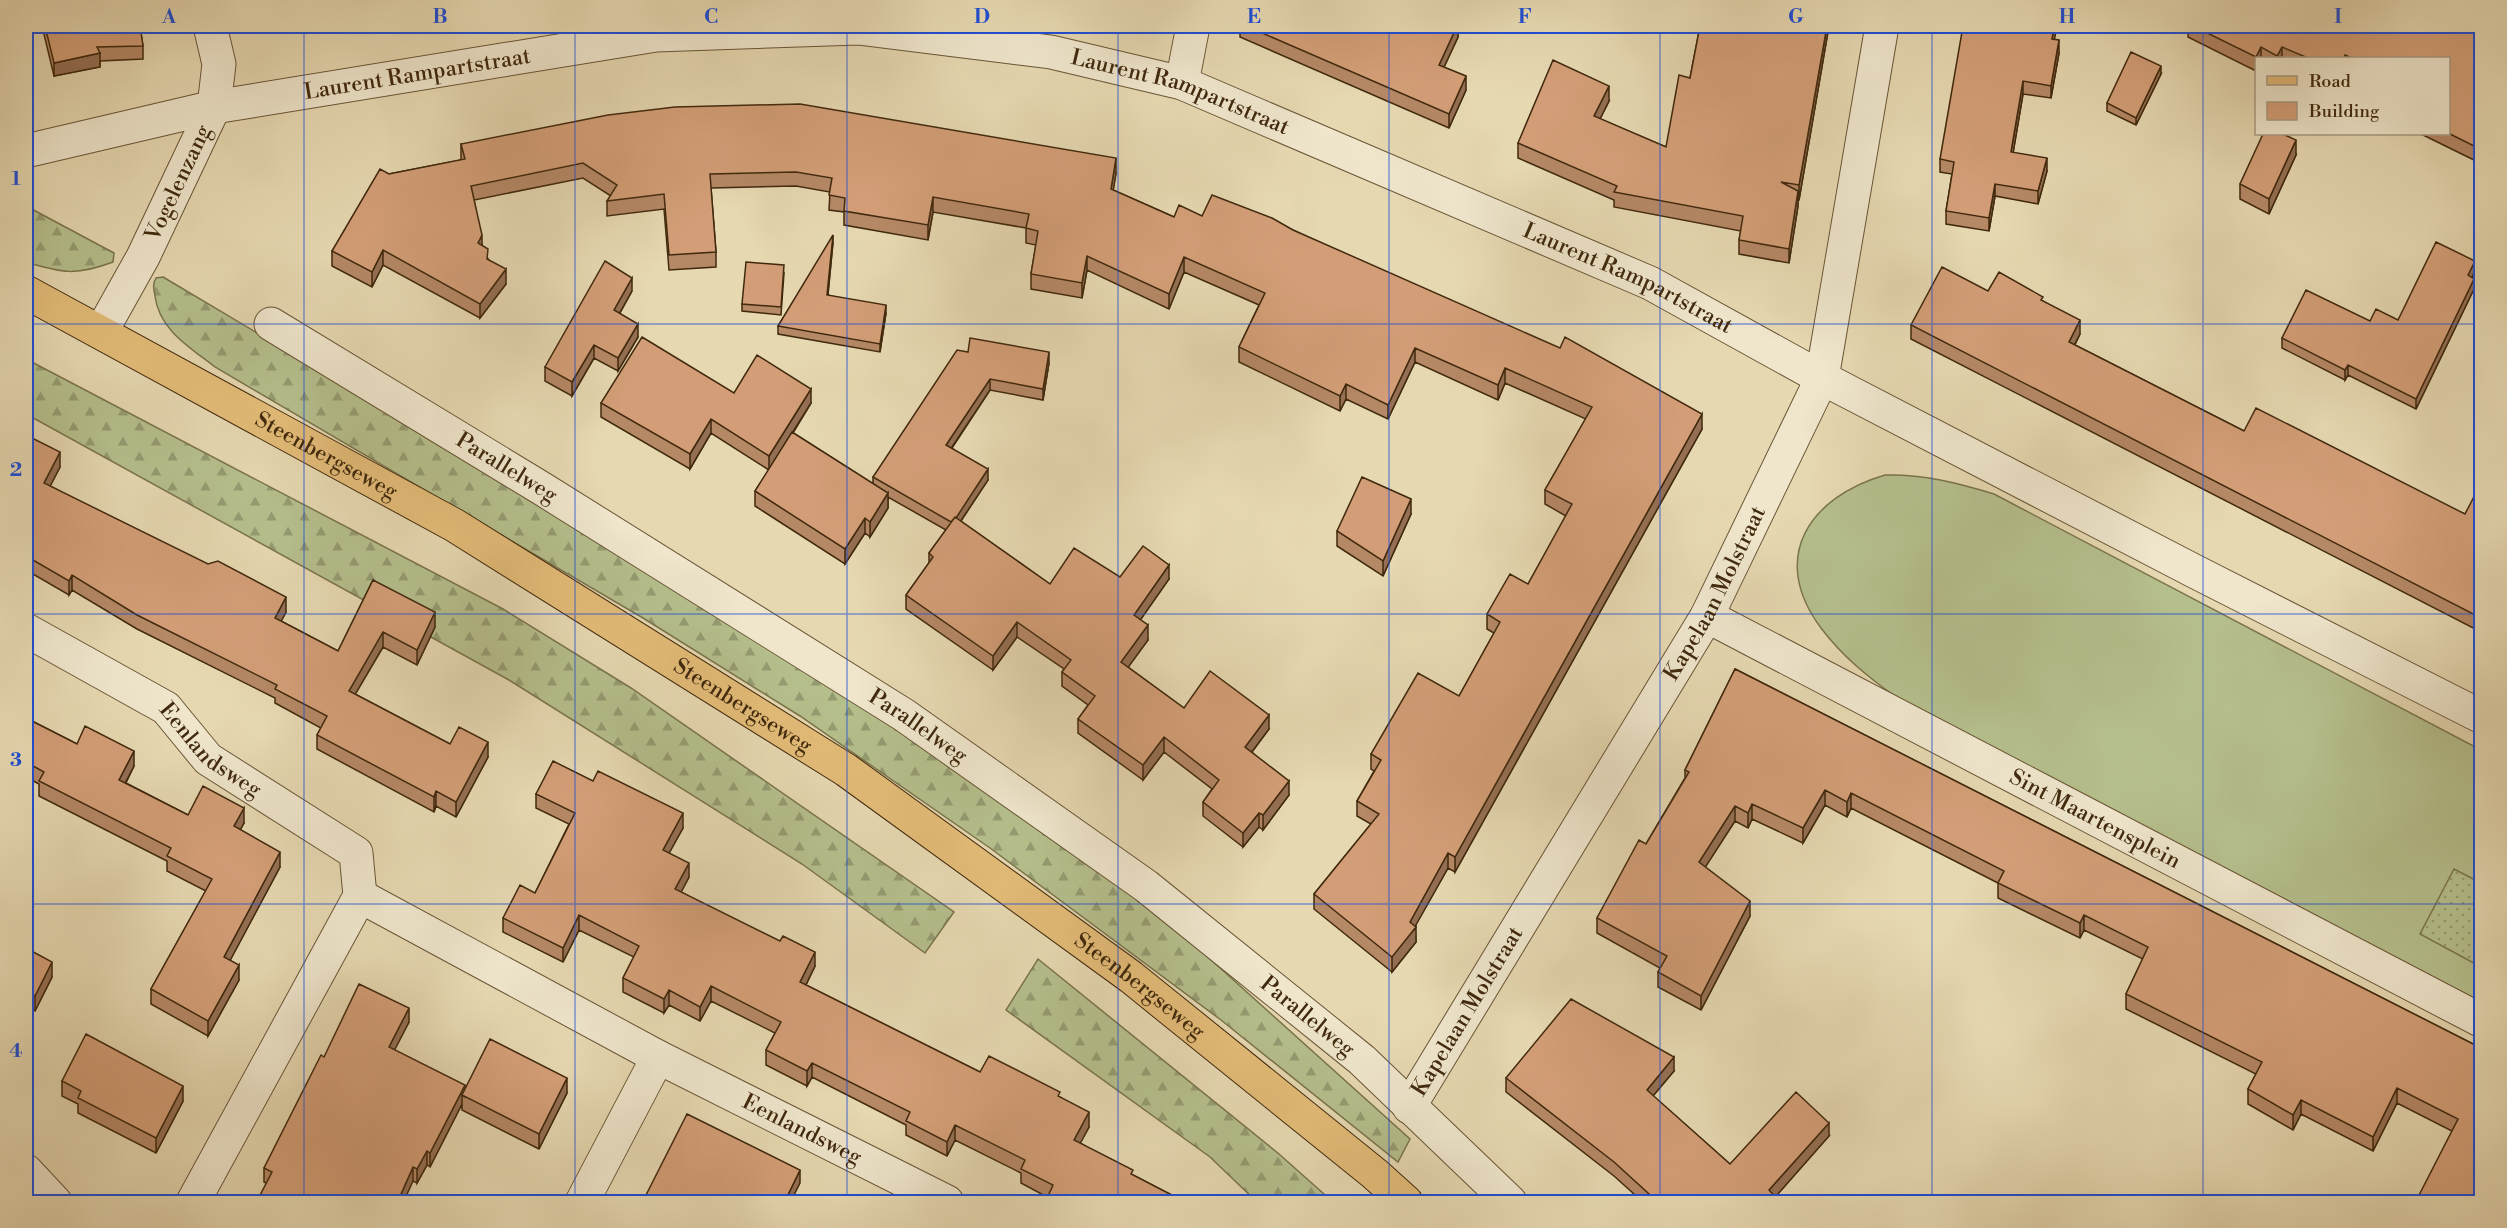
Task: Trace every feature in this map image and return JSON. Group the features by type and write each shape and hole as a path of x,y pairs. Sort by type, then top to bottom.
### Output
{"main road":[{"name":"Steenbergseweg","path":"26,292 454,525 846,770 1131,977 1375,1174 1406,1203"}],"street":[{"name":"Vogelenzang","path":"101,332 143,257 214,107 219,64 210,26"},
{"path":"1182,83 1193,26"},
{"name":"Kapelaan Molstraat","path":"1409,1107 1707,616 1822,378 1882,26"},
{"name":"Laurent Rampartstraat","path":"26,151 214,107 656,35 858,28 1051,52 1182,83 1650,283 1822,378"},
{"name":"Parallelweg","path":"271,324 541,488 904,715 1146,886 1362,1060 1510,1203"},
{"path":"1822,378 2481,717"},
{"name":"Sint Maartensplein","path":"1707,616 2481,1022"},
{"name":"Eenlandsweg","path":"26,630 166,708 208,759 356,853 360,896 658,1057 947,1203"},
{"path":"193,1203 360,896"},
{"path":"582,1203 658,1057"},
{"path":"26,1171 55,1203"}],"green space":[{"path":"26,206 114,253 113,262 79,271 60,271 26,262"},
{"path":"163,277 668,577 957,764 1179,931 1410,1139 1398,1162 1221,1020 990,848 800,716 643,618 215,367 178,337 163,319 158,308 154,283 156,278"},
{"path":"26,359 503,609 631,688 954,912 925,953 802,864 509,680 26,414"},
{"path":"1885,475 1940,480 1994,494 2481,750 2481,1006 1896,697 1856,666 1821,628 1805,602 1798,577 1798,554 1805,533 1818,514 1836,498 1859,485"},
{"path":"2454,869 2481,883 2481,967 2420,934"},
{"path":"1038,959 1279,1154 1333,1202 1257,1202 1210,1157 1006,1010"}],"building":[{"path":"45,26 140,26 143,46 97,47 100,53 54,63"},
{"path":"1246,26 1457,26 1439,65 1466,76 1449,114"},
{"path":"1700,26 1827,26 1799,185 1781,182 1798,191 1789,249 1739,240 1743,216 1614,192 1617,186 1518,143 1553,60 1609,86 1594,116 1666,147 1679,75 1690,78"},
{"path":"1963,26 2054,26 2052,39 2059,40 2051,86 2023,81 2011,152 2047,158 2038,191 1995,184 1989,218 1946,211 1954,162 1940,159"},
{"path":"2193,26 2460,26 2481,36 2481,143 2478,148 2450,134 2450,57 2350,57 2345,55 2344,57 2306,57 2282,47 2277,56 2261,47 2256,57"},
{"path":"2131,52 2161,66 2136,118 2107,103"},
{"path":"800,104 1116,158 1111,189 1174,217 1179,205 1202,216 1212,195 1272,218 1293,230 1560,348 1565,337 1702,414 1455,857 1448,853 1410,922 1416,927 1392,957 1314,894 1379,814 1357,801 1381,760 1371,754 1418,673 1459,696 1500,622 1487,614 1510,574 1528,584 1572,504 1545,490 1592,407 1505,368 1498,385 1415,348 1388,405 1346,384 1340,396 1239,347 1265,293 1184,257 1169,294 1087,256 1082,283 1031,274 1038,231 1026,228 1029,214 933,197 928,225 844,211 845,198 829,195 832,178 796,172 710,174 716,252 669,255 664,194 607,201 617,185 583,163 471,186 482,235 478,243 488,249 487,259 506,269 480,304 383,250 372,272 332,251 380,169 389,174 465,159 461,144 608,115 675,107"},
{"path":"2263,135 2285,135 2296,140 2269,199 2240,184"},
{"path":"833,235 827,295 886,305 880,344 778,326"},
{"path":"2436,242 2475,261 2468,275 2474,279 2416,399 2348,365 2345,370 2282,338 2306,290 2370,321 2376,309 2398,320"},
{"path":"605,261 632,278 614,310 638,324 618,358 594,345 572,382 545,367"},
{"path":"746,262 784,265 781,307 742,304"},
{"path":"1942,267 1988,291 1999,272 2043,297 2041,300 2080,320 2069,342 2244,431 2256,408 2465,514 2478,489 2481,491 2481,618 1911,325"},
{"path":"642,337 734,393 757,355 811,389 769,456 711,419 690,454 601,403"},
{"path":"970,338 1049,352 1043,389 990,379 946,445 988,469 956,518 951,522 873,477 957,350 968,352"},
{"path":"792,432 888,493 870,522 865,518 845,549 755,491"},
{"path":"26,435 60,452 44,483 208,564 218,561 286,597 275,618 338,651 373,580 435,612 417,650 383,632 349,691 450,744 459,727 488,742 456,802 436,791 434,797 317,735 327,716 275,689 277,685 137,615 72,575 69,581 26,556"},
{"path":"1362,477 1411,499 1383,561 1337,531"},
{"path":"955,517 1050,584 1074,548 1120,577 1143,546 1169,565 1134,615 1148,625 1121,662 1184,708 1210,671 1269,715 1245,747 1289,781 1263,815 1259,813 1243,833 1203,802 1219,780 1164,737 1143,765 1078,719 1095,696 1062,672 1071,660 1017,622 993,656 906,595 933,557 929,553"},
{"path":"1735,669 2481,1048 2481,1188 2474,1203 2415,1203 2458,1119 2397,1088 2373,1137 2301,1100 2293,1115 2248,1089 2262,1062 2126,994 2148,947 2084,915 2080,923 1998,883 2004,871 1851,793 1847,802 1825,790 1803,828 1752,804 1748,813 1735,806 1699,862 1750,901 1701,996 1658,972 1667,956 1597,918 1639,840 1646,844 1689,772 1685,770"},
{"path":"26,718 77,744 85,726 134,751 119,780 188,815 203,786 244,808 234,826 280,852 224,957 239,965 208,1021 151,989 212,879 167,856 171,848 39,781 44,772 26,762"},
{"path":"553,761 593,781 598,771 683,813 663,850 689,863 675,889 780,941 783,936 815,952 800,982 980,1072 989,1056 1060,1092 1058,1096 1089,1112 1074,1140 1133,1170 1131,1174 1187,1203 1066,1203 1049,1194 1053,1185 1021,1169 1025,1160 955,1125 947,1142 906,1121 910,1112 812,1063 807,1071 766,1050 781,1022 711,986 700,1007 669,990 664,999 623,978 639,946 579,915 563,948 503,918 520,885 535,893 575,813 536,794"},
{"path":"26,948 52,962 35,996 26,991"},
{"path":"359,984 409,1008 389,1047 465,1085 430,1153 427,1151 417,1169 413,1167 397,1203 256,1203 272,1172 264,1168 321,1055 324,1057"},
{"path":"1571,999 1674,1057 1647,1090 1730,1164 1796,1092 1829,1123 1769,1190 1781,1203 1659,1203 1614,1162 1506,1078"},
{"path":"86,1034 183,1086 156,1138 78,1098 81,1091 62,1081"},
{"path":"490,1039 567,1078 539,1134 462,1095"},
{"path":"687,1114 800,1170 784,1203 642,1203"}]}
